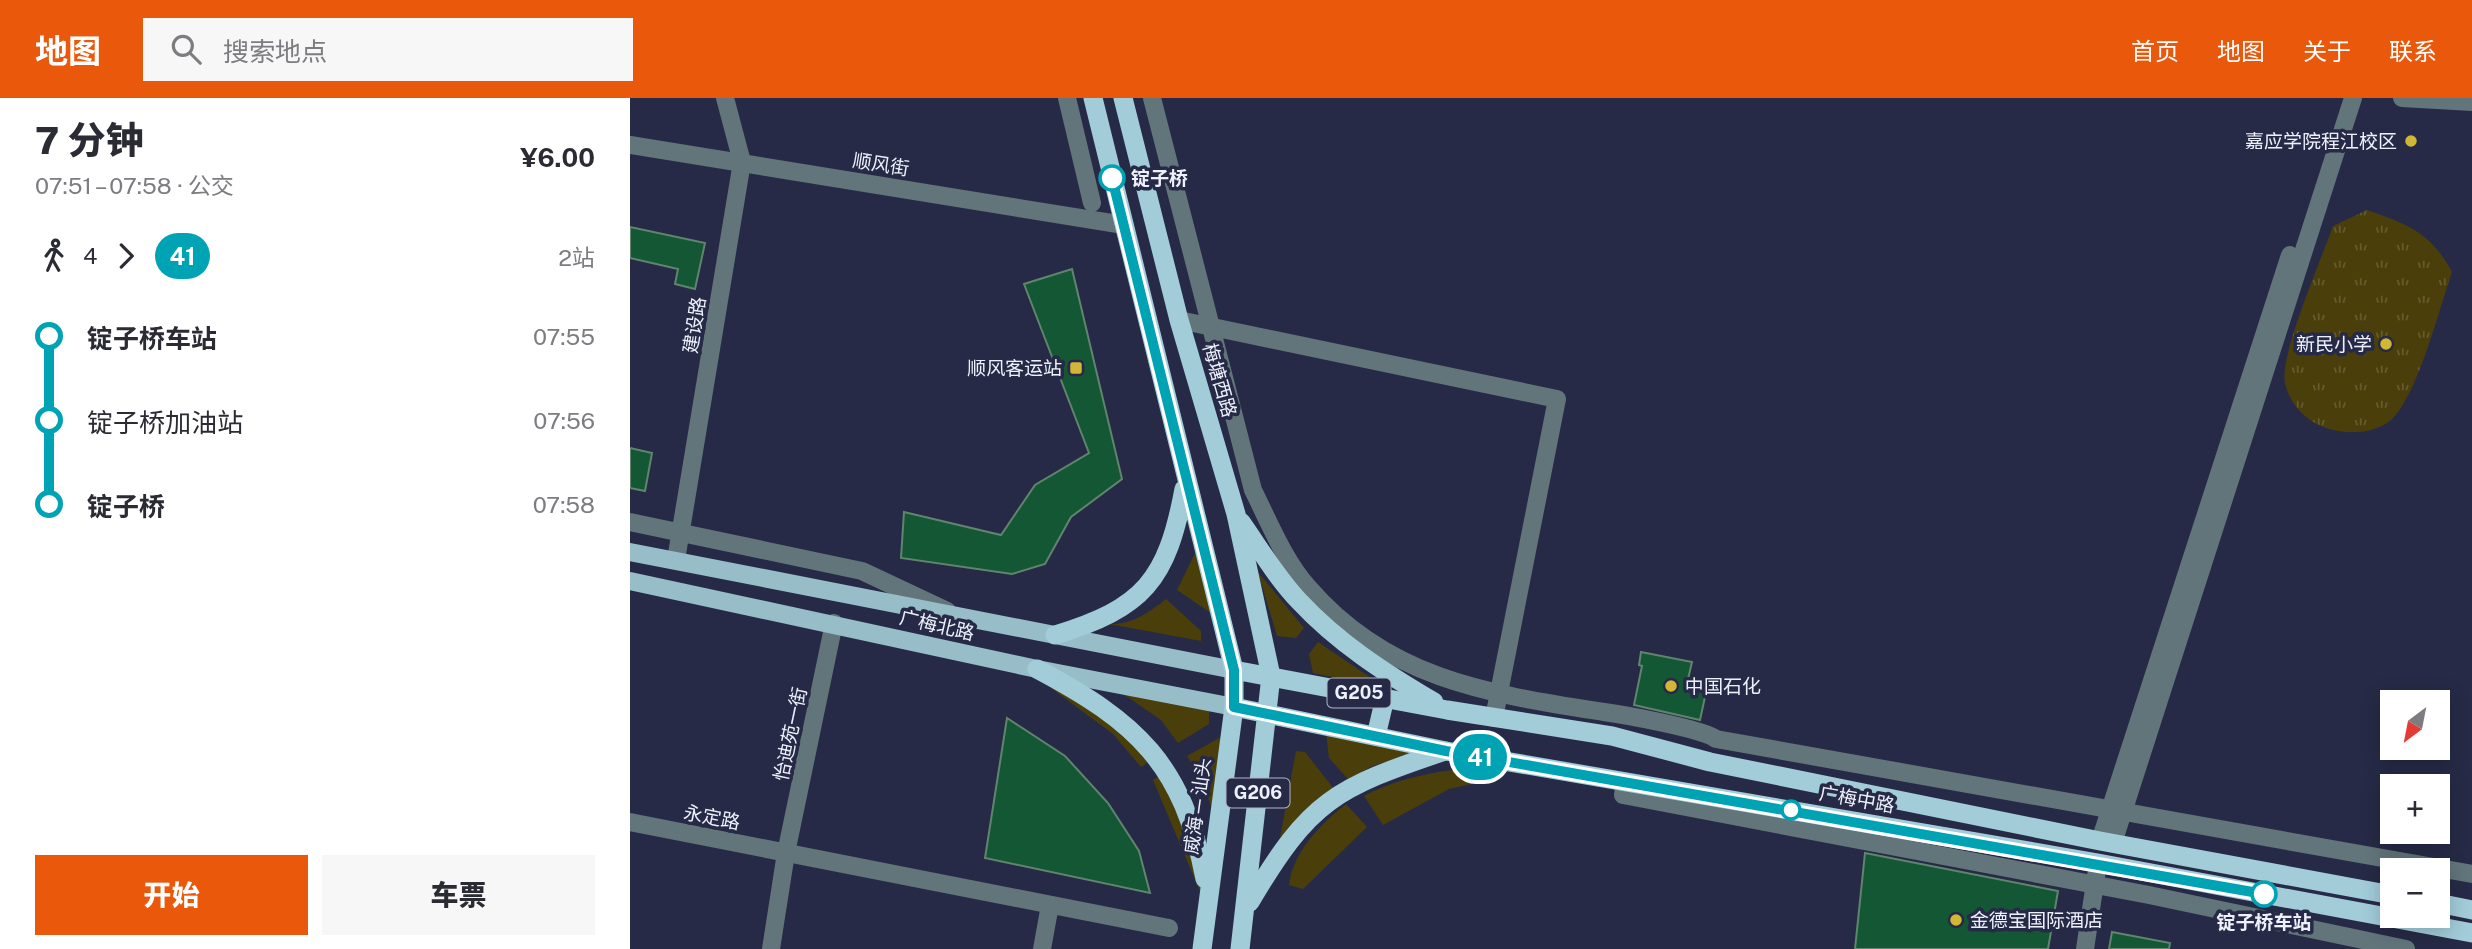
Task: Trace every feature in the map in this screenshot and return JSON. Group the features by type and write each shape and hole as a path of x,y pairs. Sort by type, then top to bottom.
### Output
{"highway":[{"name":"G206","path":"1093,98 1234,670"},
{"name":"梅塘西路","path":"1123,98 1179,320 1236,514 1271,676"},
{"path":"1055,635 1108,616 1131,603 1146,589 1169,551 1186,481"},
{"path":"1236,514 1298,601 1340,639 1388,675 1447,710"},
{"path":"1037,669 1087,695 1127,724 1159,761 1182,798 1198,841 1207,893"},
{"name":"广梅中路","path":"1234,670 1447,710 1612,736 1710,762 2107,842 2380,893"},
{"name":"威海—汕头","path":"1202,949 1207,893 1234,707 1234,670"},
{"name":"G206","path":"1240,949 1271,676"},
{"path":"1376,736 1385,698"},
{"name":"广梅中路","path":"1234,707 1446,751 2098,863 2472,933"},
{"path":"1245,909 1278,854 1303,822 1332,797 1364,779 1446,751"},
{"path":"2450,906 2472,910"}],"main road":[{"name":"广梅北路","path":"630,552 1234,670"},
{"name":"广梅北路","path":"630,580 1037,669 1234,707"}],"street":[{"name":"建设路","path":"676,560 742,162 725,98"},
{"path":"1067,98 1092,203"},
{"path":"1152,98 1254,490 1274,533 1307,586 1357,634 1396,660 1440,679 1499,695 1616,714 1716,739 2116,813 2472,874"},
{"path":"2107,842 2340,98"},
{"path":"2116,813 2353,98"},
{"path":"2402,98 2472,102"},
{"name":"顺风街","path":"630,145 1124,225"},
{"path":"1179,320 1557,399 1494,718"},
{"path":"630,522 862,571 963,619"},
{"name":"怡迪苑一街","path":"771,949 786,853 834,623"},
{"path":"1625,782 1623,795 2095,885 2406,949"},
{"name":"永定路","path":"630,822 1169,928"},
{"path":"2085,949 2098,863"},
{"path":"1042,949 1050,905"}],"green space":[{"name":"新民小学","path":"2367,210 2395,220 2427,239 2452,272 2419,371 2402,407 2392,419 2378,428 2343,432 2319,425 2300,411 2287,391 2285,370 2303,306 2333,226"},
{"path":"1201,541 1227,624 1177,590"},
{"path":"1258,572 1304,628 1296,638 1277,636"},
{"path":"1166,599 1201,631 1201,641 1109,624 1139,617"},
{"path":"1318,642 1386,688 1313,673 1309,654"},
{"path":"1051,688 1065,689 1161,754 1141,767 1113,734"},
{"path":"1116,689 1209,708 1209,724 1178,743 1161,720"},
{"path":"1326,733 1423,751 1372,766 1349,780 1329,758"},
{"path":"1221,737 1214,815 1201,778 1187,756"},
{"path":"1296,751 1305,752 1334,789 1310,806 1279,844"},
{"path":"1475,767 1493,770 1503,777 1449,789 1383,825 1364,796 1404,780"},
{"path":"1173,768 1196,815 1202,896 1153,780"},
{"path":"1346,804 1367,827 1303,889 1289,885 1296,861 1309,840"}],"building":[{"path":"630,227 705,243 695,289 675,284 678,269 630,258"},
{"name":"顺风客运站","path":"1072,269 1122,479 1071,517 1045,564 1012,574 901,558 904,512 1001,535 1035,485 1089,453 1024,284"},
{"path":"630,448 652,453 645,491 630,488"},
{"path":"1641,652 1692,662 1688,679 1708,683 1700,720 1634,705 1642,666 1639,665"},
{"path":"1007,718 1065,756 1108,803 1139,851 1150,893 985,858"},
{"name":"金德宝国际酒店","path":"1865,853 2058,891 2048,949 1855,949"},
{"path":"2112,932 2170,943 2169,949 2109,949"}],"bus line":[{"name":"41","path":"1112,178 1234,670 1234,707 1446,751 2264,894"}],"place":[{"name":"嘉应学院程江校区","path":"2411,141"},
{"name":"锭子桥","path":"1112,178"},
{"name":"新民小学","path":"2386,344"},
{"name":"顺风客运站","path":"1076,368"},
{"name":"中国石化","path":"1671,686"},
{"name":"锭子桥车站","path":"2264,894"},
{"name":"金德宝国际酒店","path":"1956,920"}]}
